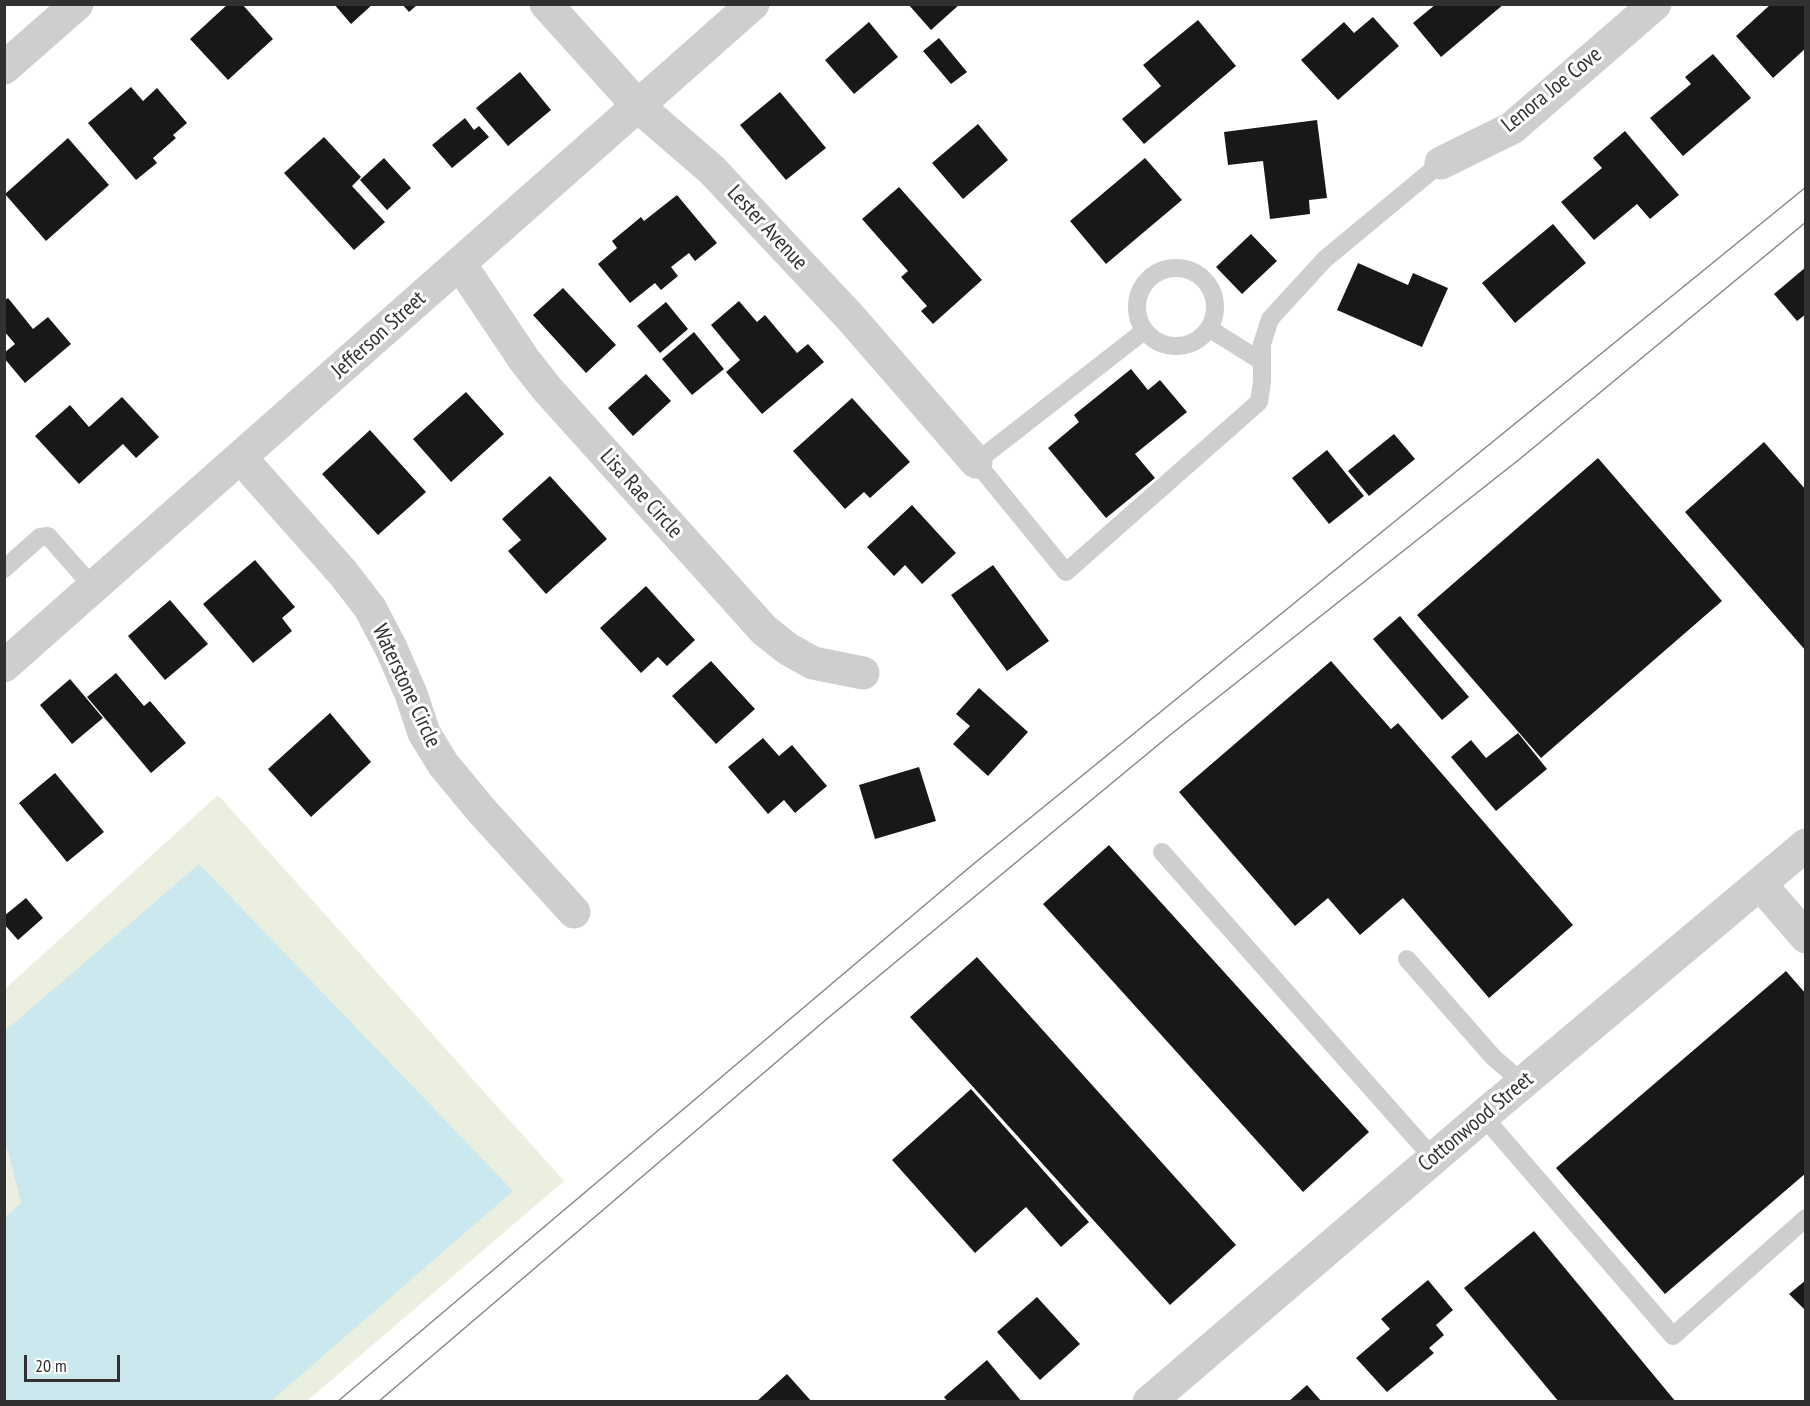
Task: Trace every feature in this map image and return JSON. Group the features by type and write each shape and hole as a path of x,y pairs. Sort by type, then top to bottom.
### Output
{"street":[{"path":"4,68 77,4"},
{"name":"Lester Avenue","path":"546,4 639,107 712,170 850,317 976,462"},
{"name":"Jefferson Street","path":"4,666 753,4"},
{"name":"Lenora Joe Cove","path":"1441,163 1512,128 1655,4"},
{"name":"Lisa Rae Circle","path":"460,264 525,361 548,390 764,630 788,649 813,663 863,673"},
{"name":"Waterstone Circle","path":"241,458 344,573 370,608 411,694 424,733 443,764 481,810 574,912"},
{"name":"Cottonwood Street","path":"1149,1401 1806,845"},
{"path":"1760,884 1806,937"}],"lane":[{"path":"1144,331 976,462 1066,572 1259,402 1262,382 1262,344 1270,319 1325,259 1441,163"},
{"path":"1183,268 1197,273 1209,284 1215,298 1216,314 1210,329 1200,340 1186,346 1170,347 1156,342 1144,331 1138,317 1137,301 1142,287 1153,275 1167,269 1183,268"},
{"path":"1210,329 1261,361"},
{"path":"4,569 40,537 48,536 94,588"},
{"path":"1162,852 1434,1159"},
{"path":"1407,959 1493,1057 1523,1083"},
{"path":"1483,1116 1673,1336 1806,1218"}],"green space":[{"path":"218,795 564,1181 307,1401 5,1402 5,989"}],"water":[{"path":"199,864 513,1191 271,1401 5,1401 5,1218 21,1203 5,1139 5,1031"}],"building":[{"path":"228,4 242,4 273,39 228,80 190,39"},
{"path":"334,4 373,4 351,24"},
{"path":"402,4 418,4 409,12"},
{"path":"908,4 960,4 931,30"},
{"path":"1436,4 1504,4 1441,57 1413,23"},
{"path":"1771,4 1806,4 1806,48 1773,78 1736,36"},
{"path":"1373,17 1399,46 1338,100 1301,60 1344,22 1354,33"},
{"path":"1198,20 1236,66 1144,144 1122,119 1161,86 1143,65"},
{"path":"869,22 898,57 854,94 825,60"},
{"path":"939,38 967,72 951,84 923,51"},
{"path":"1713,54 1751,98 1683,156 1650,118 1691,84 1685,77"},
{"path":"520,72 551,110 508,146 476,108"},
{"path":"131,87 143,101 157,88 187,123 173,135 176,138 153,158 157,163 136,180 88,123"},
{"path":"780,92 826,148 786,180 740,125"},
{"path":"465,118 474,130 479,126 489,137 452,168 432,145"},
{"path":"1317,120 1327,198 1309,200 1310,214 1270,219 1263,161 1228,165 1224,132"},
{"path":"978,124 1008,160 963,199 932,163"},
{"path":"1625,131 1679,195 1650,219 1637,204 1594,240 1561,202 1602,168 1593,158"},
{"path":"324,137 361,177 352,186 385,222 354,250 284,173"},
{"path":"68,138 109,185 46,241 5,194"},
{"path":"384,158 411,188 387,210 360,180"},
{"path":"1145,158 1182,200 1106,264 1070,221"},
{"path":"899,187 982,280 933,324 921,311 927,306 901,277 908,271 862,219"},
{"path":"677,195 717,243 695,261 689,253 671,267 678,276 661,290 655,283 630,303 598,264 617,248 612,241 641,217 644,221"},
{"path":"1553,224 1586,263 1515,323 1482,283"},
{"path":"1251,234 1277,261 1242,294 1216,267"},
{"path":"1358,263 1408,285 1413,273 1448,288 1422,347 1337,310"},
{"path":"1806,267 1806,314 1797,321 1774,294"},
{"path":"563,288 616,345 586,373 533,315"},
{"path":"8,298 33,329 48,317 71,344 25,383 4,358 4,353 15,344 4,331 4,301"},
{"path":"739,301 757,322 765,315 797,353 808,344 824,362 762,414 726,372 740,360 711,325"},
{"path":"666,302 688,329 660,353 637,326"},
{"path":"694,332 724,369 692,395 662,359"},
{"path":"1131,369 1148,390 1160,380 1187,412 1135,454 1155,478 1106,518 1048,448 1079,422 1074,415"},
{"path":"646,374 671,401 633,436 608,408"},
{"path":"466,392 504,434 451,482 413,439"},
{"path":"122,397 159,437 136,458 123,444 79,484 35,436 70,405 89,427"},
{"path":"852,398 910,462 870,498 864,492 845,509 793,451"},
{"path":"370,430 426,492 378,535 322,474"},
{"path":"1394,434 1415,459 1369,496 1348,471"},
{"path":"1764,442 1806,490 1806,651 1685,512"},
{"path":"1327,450 1364,496 1329,524 1292,478"},
{"path":"1598,458 1722,601 1541,758 1417,615"},
{"path":"550,476 607,539 546,594 508,551 521,540 502,519"},
{"path":"912,505 956,553 922,584 905,565 894,576 867,547"},
{"path":"255,560 295,607 282,618 292,631 253,663 203,604"},
{"path":"993,565 1049,641 1007,671 951,595"},
{"path":"646,586 695,640 667,666 658,657 641,673 600,628"},
{"path":"170,600 208,644 165,680 128,636"},
{"path":"1400,616 1469,697 1442,720 1373,639"},
{"path":"711,661 755,709 716,744 672,696"},
{"path":"1331,661 1391,729 1398,723 1573,925 1489,998 1403,898 1360,935 1328,898 1295,926 1179,792"},
{"path":"116,673 144,706 150,701 186,743 151,773 87,697"},
{"path":"70,679 103,718 72,744 40,705"},
{"path":"979,688 1028,732 988,776 953,744 970,726 956,714"},
{"path":"330,713 371,762 311,817 268,769"},
{"path":"1518,733 1547,769 1496,811 1451,757 1471,740 1486,758"},
{"path":"763,738 779,756 792,745 827,786 795,813 784,800 768,814 728,767"},
{"path":"919,767 936,821 875,839 859,785"},
{"path":"55,773 104,832 67,862 19,803"},
{"path":"1109,845 1369,1132 1303,1192 1043,904"},
{"path":"26,898 43,918 18,940 4,924 4,916"},
{"path":"977,957 1236,1245 1170,1305 910,1017"},
{"path":"1786,971 1806,994 1806,1173 1665,1294 1556,1168"},
{"path":"971,1089 1089,1222 1061,1247 1026,1207 975,1253 892,1160"},
{"path":"1534,1231 1676,1402 1559,1402 1464,1288"},
{"path":"1428,1280 1453,1310 1436,1325 1444,1335 1429,1348 1434,1353 1387,1392 1356,1358 1390,1329 1381,1319"},
{"path":"1806,1280 1806,1311 1789,1294"},
{"path":"1037,1297 1080,1344 1040,1380 997,1332"},
{"path":"987,1360 1022,1402 948,1402 944,1397"},
{"path":"787,1374 812,1402 756,1402"},
{"path":"1307,1385 1322,1402 1288,1402"}],"tram line":[{"path":"337,1402 971,866 1806,187"},
{"path":"378,1402 828,1018 1170,735 1521,458 1806,222"}]}
